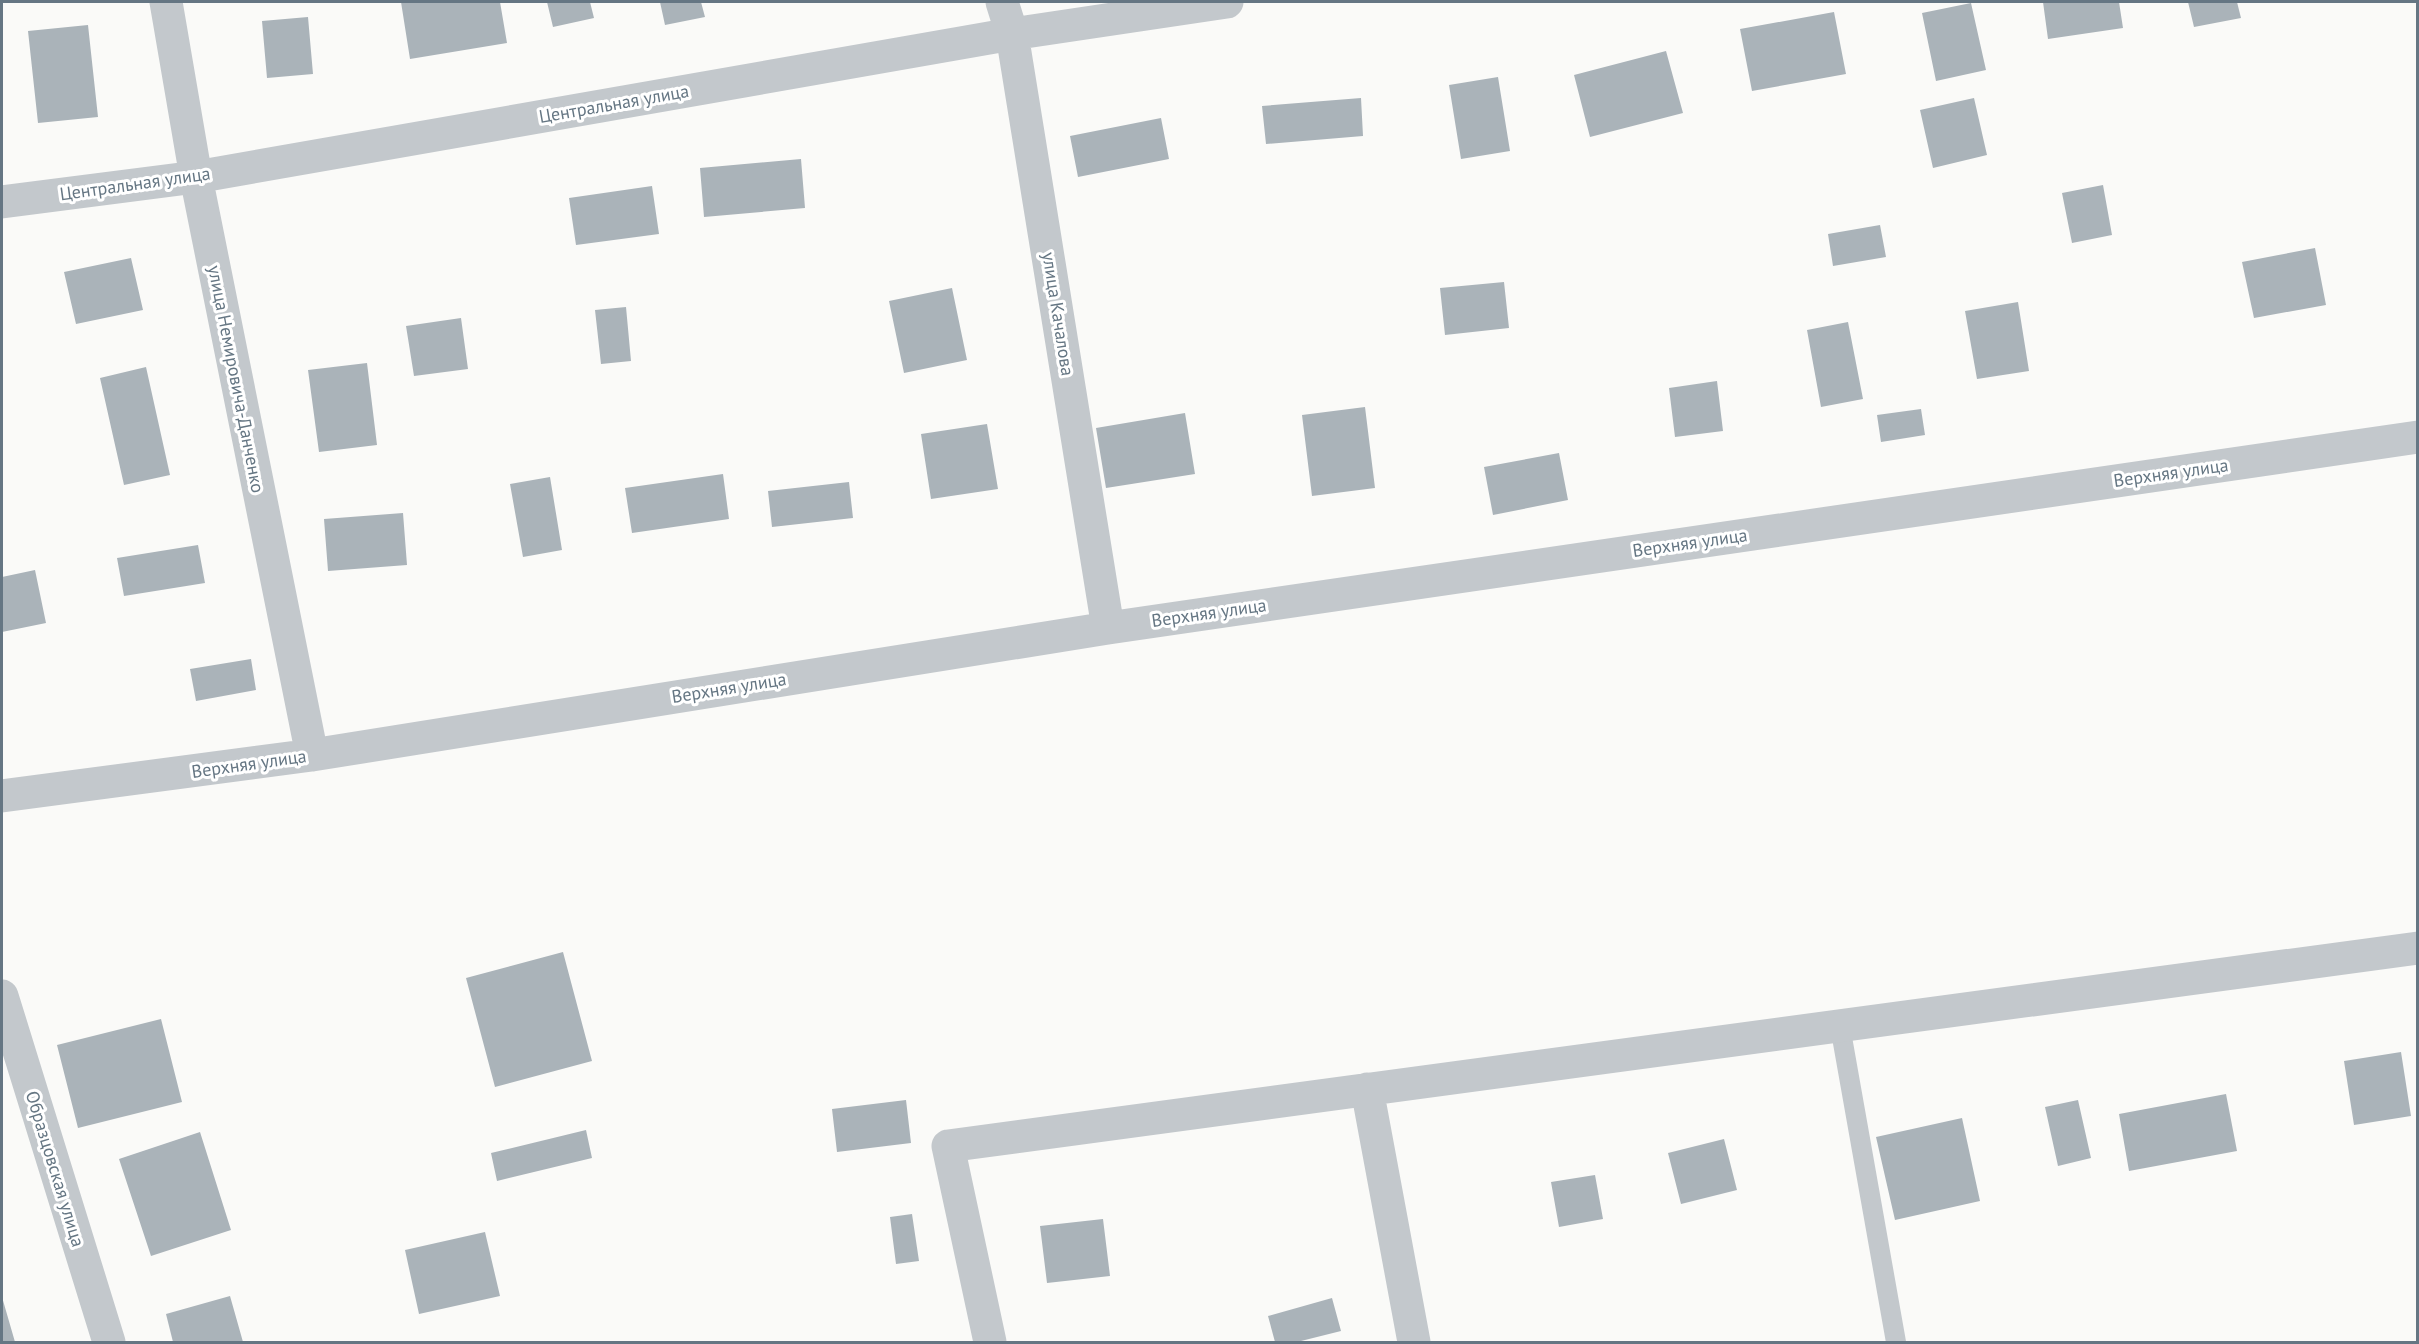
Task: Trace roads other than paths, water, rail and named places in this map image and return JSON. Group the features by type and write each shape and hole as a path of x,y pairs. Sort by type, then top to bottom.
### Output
{"street":[{"name":"улица Немировича-Данченко","path":"166,2 196,177 312,755"},
{"name":"улица Качалова","path":"1002,2 1012,34 1108,628"},
{"name":"Центральная улица","path":"2,202 196,177 1012,34 1227,2"},
{"name":"Верхняя улица","path":"2,796 312,755 1108,628 2418,437"},
{"path":"990,1342 948,1146 2418,948"},
{"name":"Образцовская улица","path":"2,996 109,1342"},
{"path":"1367,1089 1414,1342"}],"lane":[{"path":"1840,1026 1896,1342"}]}
